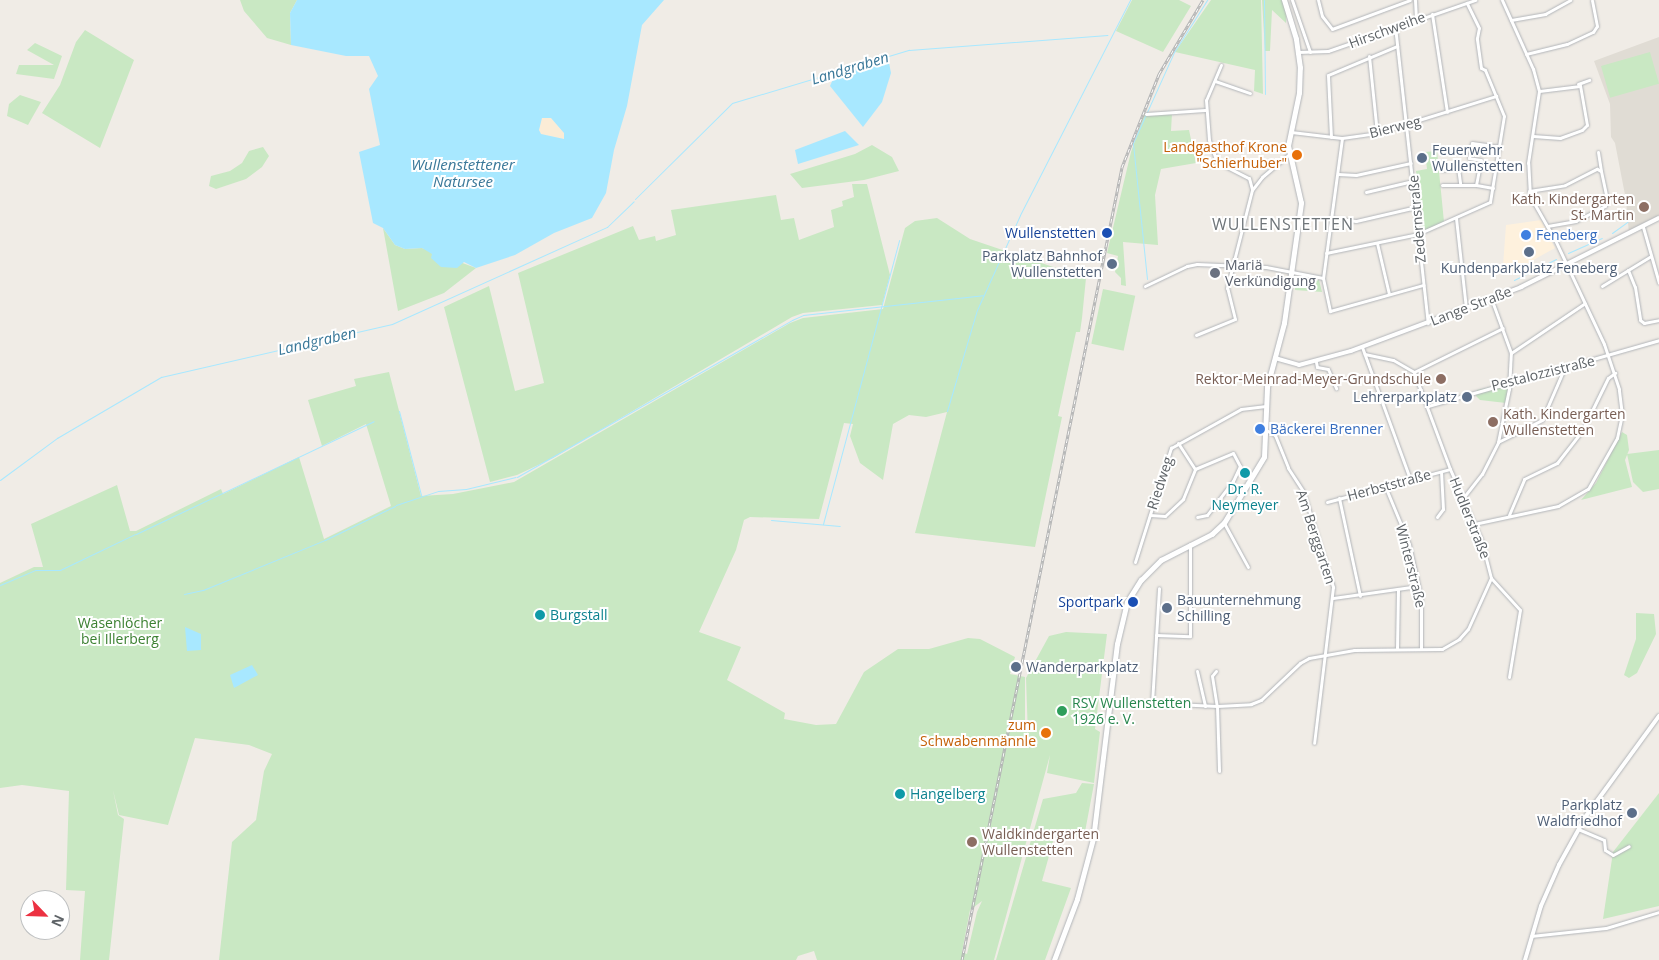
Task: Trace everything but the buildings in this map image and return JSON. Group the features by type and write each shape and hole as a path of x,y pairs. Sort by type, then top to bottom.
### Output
{"main road":[{"path":"1054,960 1077,898 1088,858 1107,741 1117,644 1127,602 1141,580 1160,560 1212,534 1224,523 1261,464 1266,430 1266,406 1292,271 1301,203 1288,155 1290,132 1301,84 1298,52 1284,0"}],"street":[{"path":"1292,0 1310,52"},
{"path":"1319,0 1322,16 1332,29 1410,0"},
{"path":"1415,0 1416,19"},
{"name":"Hirschweihe","path":"1298,52 1328,51 1395,26 1475,0"},
{"path":"1474,524 1558,506 1588,489 1611,451 1620,428 1622,415 1615,373 1609,356 1566,264 1528,191 1528,163 1539,91 1526,54 1502,0"},
{"path":"1511,20 1545,14 1570,0"},
{"path":"1526,54 1567,44 1593,32 1597,26 1592,0"},
{"path":"1326,253 1418,234 1490,202 1504,116 1486,70 1481,68 1479,28 1466,2"},
{"path":"1432,14 1447,112"},
{"name":"Zedernstraße","path":"1395,26 1428,323"},
{"path":"1331,137 1328,75 1369,56 1397,46"},
{"path":"1369,56 1378,133"},
{"path":"1221,66 1207,96 1205,110 1208,135 1215,158 1227,170 1249,178 1252,190"},
{"path":"1539,91 1578,84 1589,80"},
{"path":"1215,81 1250,93"},
{"path":"1533,136 1560,138 1586,128 1583,98 1578,84"},
{"name":"Bierweg","path":"1290,132 1342,138 1378,133 1406,126 1496,96"},
{"path":"1146,114 1205,110"},
{"path":"1342,138 1323,278 1330,311 1423,285"},
{"path":"1476,185 1481,160 1469,158 1472,143 1499,147"},
{"path":"1547,226 1576,221 1605,206 1607,199 1598,152"},
{"path":"1196,335 1235,319 1227,288 1252,190 1262,177 1288,155"},
{"path":"1338,174 1356,175 1411,164"},
{"path":"1442,170 1458,168 1460,183"},
{"path":"1528,191 1565,185 1597,169 1601,171"},
{"path":"1366,192 1413,181"},
{"path":"1442,185 1460,183 1493,188"},
{"path":"1331,218 1356,221 1416,208"},
{"path":"1456,218 1466,308"},
{"name":"Lange Straße","path":"1275,358 1293,365 1316,362 1428,323 1491,298 1566,264 1659,218"},
{"path":"1643,227 1659,283"},
{"path":"1377,243 1389,294"},
{"path":"1602,286 1651,256"},
{"path":"1145,286 1187,266 1234,264 1292,271 1323,278"},
{"path":"1628,270 1635,287 1640,320 1644,323 1659,320"},
{"path":"1462,499 1482,474 1498,442 1510,382 1511,353 1491,298"},
{"path":"1511,353 1585,303"},
{"path":"1365,354 1393,360 1414,372 1503,328"},
{"name":"Pestalozzistraße","path":"1428,406 1609,356 1659,340"},
{"path":"1362,347 1410,479"},
{"path":"1316,362 1318,367 1328,369 1336,388"},
{"path":"1498,442 1542,420 1564,368"},
{"name":"Hudlerstraße","path":"1414,372 1450,469 1474,524 1491,578"},
{"path":"1509,516 1524,479 1557,463 1582,432 1608,378 1615,373"},
{"name":"Riedweg","path":"1135,562 1168,455 1178,443 1241,409 1266,406"},
{"name":"Am Berggarten","path":"1266,430 1275,435 1288,468 1303,491 1330,573 1333,598 1314,744"},
{"path":"1178,443 1195,469"},
{"path":"1150,515 1165,516 1183,499 1195,469 1233,453 1240,466 1219,503 1207,515 1197,517"},
{"name":"Herbststraße","path":"1327,502 1450,469"},
{"path":"1437,517 1443,509 1441,472"},
{"name":"Winterstraße","path":"1385,486 1409,544 1423,616 1421,649"},
{"path":"1339,498 1360,596"},
{"path":"1224,523 1248,566"},
{"path":"1156,635 1190,636 1190,544"},
{"path":"1111,701 1217,706 1261,700 1300,663 1326,653 1397,648 1442,649 1459,639 1476,616 1491,578 1520,610 1509,677"},
{"path":"1333,598 1360,596 1418,586"},
{"path":"1152,703 1159,588"},
{"path":"1397,648 1398,589"},
{"path":"1197,671 1206,706"},
{"path":"1216,671 1212,676 1217,706 1219,771"},
{"path":"1525,960 1531,936 1550,882 1578,829 1659,716"},
{"path":"1578,829 1604,840 1607,852 1613,855 1629,846"},
{"path":"1531,936 1606,928 1659,912"}],"shaded area":[{"path":"1659,37 1659,218 1629,234 1626,200 1615,143 1611,137 1610,104 1594,61"},
{"path":"1541,220 1555,248 1508,274 1503,266 1506,225"}],"green space":[{"path":"240,0 297,0 290,13 291,45 267,38 244,11"},
{"path":"1132,0 1179,0 1191,6 1163,52 1116,31"},
{"path":"1211,0 1261,0 1263,94 1254,91 1255,70 1175,52"},
{"path":"1262,0 1287,0 1286,23 1272,10 1270,51 1265,51"},
{"path":"85,30 134,60 100,148 42,113 60,85 76,42"},
{"path":"35,43 62,56 54,79 16,74 19,65 54,65 27,50"},
{"path":"1650,52 1659,84 1610,98 1601,66"},
{"path":"20,95 41,102 28,125 7,116 9,104"},
{"path":"1172,113 1171,131 1189,130 1196,163 1161,169 1155,195 1158,245 1123,242 1126,286 1121,285 1121,278 1115,272 1118,256 1107,253 1131,152 1144,115"},
{"path":"872,145 892,157 899,171 864,180 802,188 790,174 855,154"},
{"path":"263,147 269,156 262,167 246,179 216,189 209,186 211,176 230,171 242,163 249,151"},
{"path":"1437,151 1444,222 1422,232 1416,171 1427,169 1425,152"},
{"path":"852,184 867,184 890,275 882,305 803,313 792,317 553,458 517,475 490,482 444,307 489,286 515,391 544,383 518,273 633,226 639,240 655,236 656,241 676,235 671,210 776,195 781,220 794,218 799,240 834,227 831,210 843,206 842,201 854,197"},
{"name":"Wasenlöcher bei Illerberg","path":"937,218 970,239 1086,278 1080,332 1076,332 1058,416 1062,417 1035,547 915,533 947,412 926,417 909,415 893,424 883,480 860,463 850,436 853,424 844,423 819,519 750,517 744,520 736,550 699,632 741,647 727,680 785,713 784,719 816,725 836,724 864,672 898,649 929,649 968,638 980,639 1015,657 1010,674 1025,677 1025,721 1028,736 1026,678 1049,636 1066,632 1107,634 1095,729 1100,732 1094,783 1047,773 1050,755 994,960 817,960 814,951 798,956 796,960 219,960 232,842 256,820 264,771 272,754 249,745 195,738 168,825 119,815 113,790 118,815 124,819 109,960 80,960 85,891 66,890 69,791 22,785 0,788 0,583 34,567 43,567 31,524 117,485 130,531 136,531 221,489 223,494 299,457 324,539 391,506 366,424 322,446 308,400 356,386 354,379 389,372 421,496 453,494 514,482 790,323 803,318 883,309 905,228 915,221","holes":["982,901 977,912 967,954 962,952 970,910"]},
{"path":"383,228 395,245 405,249 422,248 476,268 444,293 398,311"},
{"path":"1296,277 1319,280 1322,292 1295,290"},
{"path":"1103,289 1135,296 1124,351 1091,344"},
{"path":"1509,383 1506,403 1480,400 1476,396 1477,390"},
{"path":"1622,432 1627,435 1629,450 1625,460 1632,487 1581,500 1596,483"},
{"path":"1659,450 1659,489 1643,492 1633,482 1627,454"},
{"path":"1636,613 1654,614 1656,634 1637,673 1629,678 1624,675 1636,639"},
{"path":"1082,783 1094,784 1084,837 1056,831 1042,881 1071,888 1045,960 996,960 1043,799 1076,793"},
{"path":"1659,793 1659,906 1603,919 1613,852"}],"sand":[{"path":"542,118 551,118 564,133 564,139 541,134 539,130"}],"water":[{"name":"Wullenstettener Natursee","path":"297,0 664,0 642,25 627,106 614,150 606,193 592,218 554,233 515,255 476,268 464,262 457,268 441,267 431,258 432,254 422,248 405,249 395,245 383,228 373,223 359,152 380,145 369,89 378,76 369,56 346,56 291,45 290,13","holes":["542,118 551,118 564,133 564,139 541,134 539,130"]},
{"path":"889,63 891,73 882,102 863,127 830,86 833,79 849,72 868,65"},
{"path":"845,131 859,145 798,164 795,150"},
{"path":"185,627 201,634 201,650 187,651"},
{"path":"252,665 258,675 234,688 230,675"}],"waterway":[{"path":"947,411 977,310 1020,215 1130,0"},
{"path":"1147,279 1133,143 1174,52 1207,0"},
{"path":"1264,0 1265,94"},
{"name":"Landgraben","path":"635,199 732,103 909,50 1107,35"},
{"name":"Landgraben","path":"0,480 57,438 161,377 392,324 607,227 634,201"},
{"path":"1612,233 1627,222"},
{"path":"1568,253 1602,238"},
{"path":"823,524 899,240"},
{"path":"1514,280 1556,259"},
{"path":"517,477 803,315 983,295"},
{"path":"399,411 421,495"},
{"path":"136,534 374,421"},
{"path":"396,505 438,491 466,489 516,477"},
{"path":"184,594 203,590 325,540 395,506"},
{"path":"771,520 840,526"},
{"path":"0,585 35,570 60,570 135,534"}],"railway":[{"path":"962,960 1122,167 1159,74 1203,0"}],"place":[{"name":"Landgasthof Krone \"Schierhuber\"","path":"1297,155"},
{"name":"Feuerwehr Wullenstetten","path":"1422,158"},
{"name":"Kath. Kindergarten St. Martin","path":"1644,207"},
{"name":"Wullenstetten","path":"1107,233"},
{"name":"Feneberg","path":"1526,235"},
{"name":"Kundenparkplatz Feneberg","path":"1529,252"},
{"name":"Parkplatz Bahnhof Wullenstetten","path":"1112,264"},
{"name":"Mariä Verkündigung","path":"1215,273"},
{"name":"Rektor-Meinrad-Meyer-Grundschule","path":"1441,379"},
{"name":"Lehrerparkplatz","path":"1467,397"},
{"name":"Kath. Kindergarten Wullenstetten","path":"1493,422"},
{"name":"Bäckerei Brenner","path":"1260,429"},
{"name":"Dr. R. Neymeyer","path":"1245,473"},
{"name":"Sportpark","path":"1133,602"},
{"name":"Bauunternehmung Schilling","path":"1167,608"},
{"name":"Burgstall","path":"540,615"},
{"name":"Wanderparkplatz","path":"1016,667"},
{"name":"RSV Wullenstetten 1926 e. V.","path":"1062,711"},
{"name":"zum Schwabenmännle","path":"1046,733"},
{"name":"Hangelberg","path":"900,794"},
{"name":"Parkplatz Waldfriedhof","path":"1632,813"},
{"name":"Waldkindergarten Wullenstetten","path":"972,842"}],"district":[{"name":"WULLENSTETTEN","path":"1283,224"}]}
